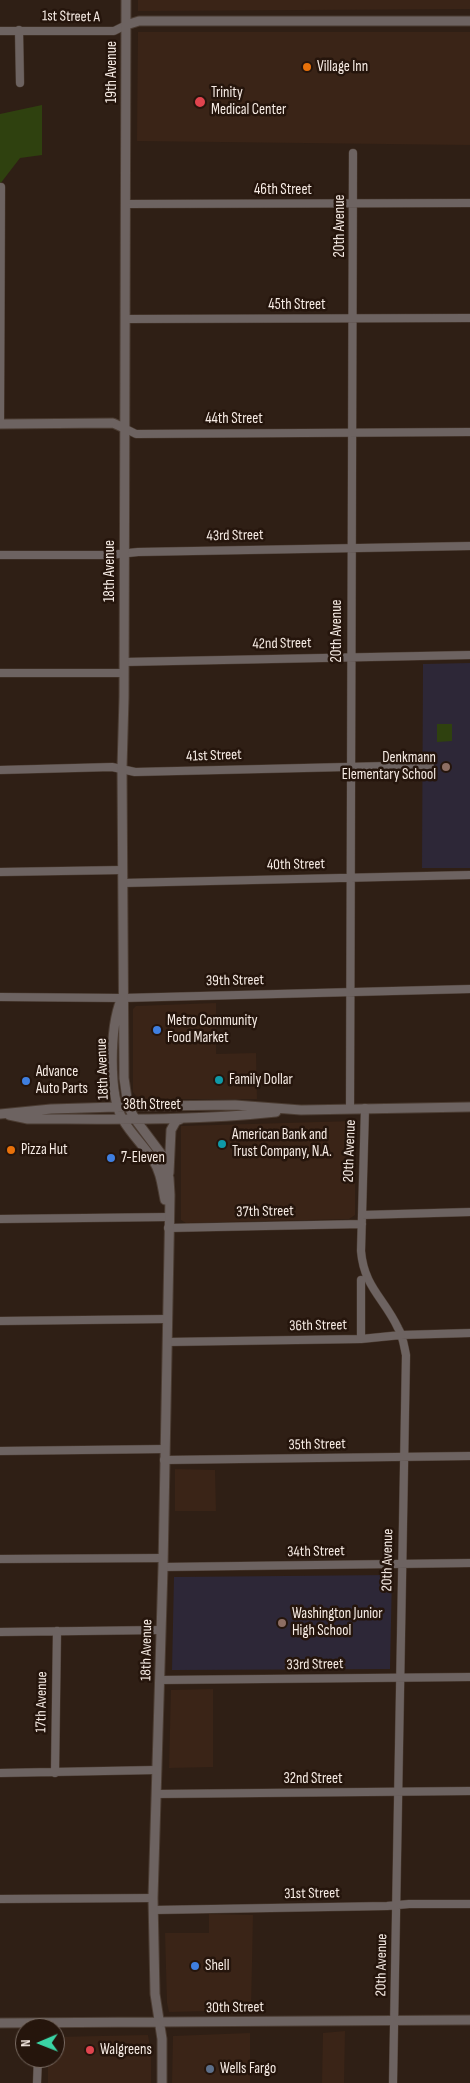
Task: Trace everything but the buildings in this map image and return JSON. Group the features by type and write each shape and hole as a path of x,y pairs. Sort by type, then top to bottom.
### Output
{"street":[{"name":"19th Avenue","path":"126,0 126,144"},
{"name":"1st Street A","path":"0,31 114,31 139,21 470,21"},
{"path":"19,30 20,83"},
{"name":"18th Avenue","path":"126,144 122,768 124,1078 128,1106 135,1119 162,1155 168,1178 163,1562 153,1898 155,1994 160,2023 162,2083"},
{"name":"20th Avenue","path":"350,1109 353,153"},
{"path":"0,424 2,187"},
{"name":"46th Street","path":"126,204 470,203"},
{"name":"45th Street","path":"125,319 470,318"},
{"name":"44th Street","path":"0,424 113,423 136,434 470,432"},
{"name":"43rd Street","path":"0,555 470,546"},
{"name":"42nd Street","path":"124,662 470,655"},
{"path":"0,673 124,673"},
{"name":"41st Street","path":"0,770 112,767 135,772 430,765"},
{"path":"0,872 123,870"},
{"name":"40th Street","path":"123,883 470,875"},
{"name":"39th Street","path":"0,997 122,998 470,989"},
{"name":"18th Avenue","path":"122,998 117,1012 114,1038 114,1090 123,1119 156,1164 162,1182 168,1217"},
{"name":"38th Street","path":"2,1114 27,1110 128,1106 235,1105 301,1110"},
{"name":"38th Street","path":"2,1114 28,1119 182,1119 222,1118 301,1110 470,1106"},
{"name":"20th Avenue","path":"365,1108 362,1215 364,1272 401,1335 406,1355 393,2083"},
{"path":"168,1178 172,1130 176,1121 182,1119"},
{"path":"362,1215 470,1212"},
{"path":"0,1219 168,1217"},
{"name":"37th Street","path":"168,1228 362,1224"},
{"path":"361,1280 361,1339"},
{"path":"0,1322 167,1319"},
{"name":"36th Street","path":"167,1342 361,1339 401,1335 470,1333"},
{"path":"0,1451 165,1449"},
{"name":"35th Street","path":"164,1460 470,1456"},
{"name":"34th Street","path":"0,1559 163,1562 470,1563"},
{"path":"0,1632 161,1630"},
{"name":"17th Avenue","path":"55,1773 57,1631"},
{"name":"33rd Street","path":"160,1680 470,1676"},
{"path":"0,1774 156,1770"},
{"name":"32nd Street","path":"156,1794 470,1791"},
{"path":"0,1898 153,1898"},
{"name":"31st Street","path":"154,1910 470,1904"},
{"name":"30th Street","path":"65,2025 470,2020"},
{"name":"30th Street","path":"0,2023 15,2024"},
{"path":"37,2083 38,2068"}],"shaded area":[{"path":"138,0 470,0 470,9 138,11"},
{"path":"138,32 470,32 470,145 137,141"},
{"name":"Denkmann Elementary School","path":"470,663 470,868 422,868 423,664"},
{"path":"216,1003 216,1054 256,1053 257,1099 139,1099 133,1092 133,1009 136,1006"},
{"path":"355,1121 355,1215 349,1219 186,1223 181,1220 181,1126"},
{"path":"175,1469 215,1470 216,1511 175,1511"},
{"name":"Washington Junior High School","path":"392,1575 390,1669 172,1670 174,1577"},
{"path":"213,1689 213,1767 169,1768 171,1690"},
{"path":"209,1914 253,1915 251,2010 169,2012 167,2003 165,1933 209,1933"},
{"path":"345,2031 344,2083 322,2083 323,2033"},
{"path":"250,2033 250,2083 172,2083 173,2036"},
{"path":"148,2035 151,2054 151,2083 48,2083 48,2068 65,2068 65,2037"}],"green space":[{"path":"42,105 42,155 20,158 0,184 0,114"},
{"path":"437,724 452,724 452,741 437,742"}],"place":[{"name":"Village Inn","path":"307,67"},
{"name":"Trinity Medical Center","path":"200,102"},
{"name":"Denkmann Elementary School","path":"446,767"},
{"name":"Metro Community Food Market","path":"157,1030"},
{"name":"Family Dollar","path":"219,1080"},
{"name":"Advance Auto Parts","path":"26,1081"},
{"name":"American Bank and Trust Company, N.A.","path":"222,1144"},
{"name":"Pizza Hut","path":"11,1150"},
{"name":"7-Eleven","path":"111,1158"},
{"name":"Washington Junior High School","path":"282,1623"},
{"name":"Shell","path":"195,1966"},
{"name":"Walgreens","path":"90,2050"},
{"name":"Wells Fargo","path":"210,2069"}]}
